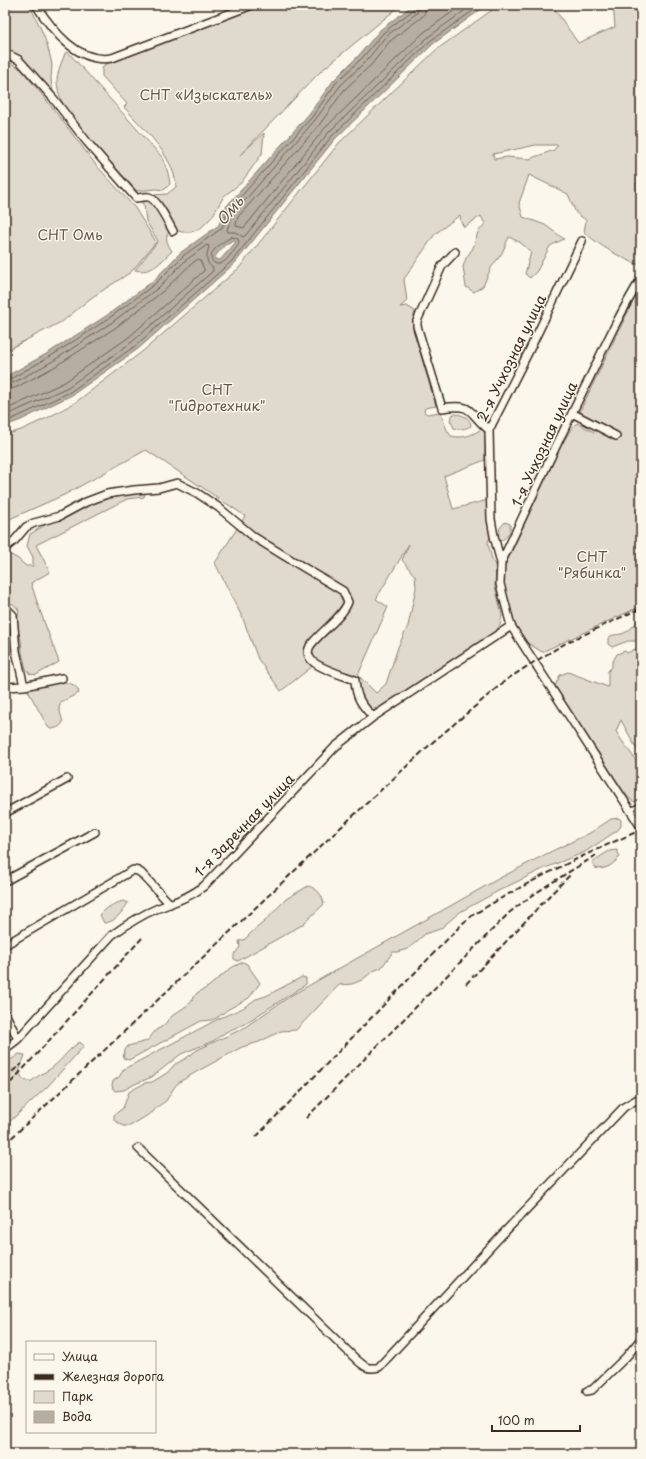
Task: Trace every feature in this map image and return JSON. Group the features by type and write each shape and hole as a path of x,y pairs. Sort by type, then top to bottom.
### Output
{"street":[{"path":"36,5 54,30 66,42 89,56 104,59 112,58 238,9 252,5"},
{"path":"5,53 19,60 53,98 87,142 136,198 148,196 151,198 165,216 173,231"},
{"name":"2-я Учхозная улица","path":"501,563 491,519 489,430 530,351 582,241"},
{"path":"455,252 442,266 416,326 442,408 455,406 469,409 481,424 489,430"},
{"name":"1-я Учхозная улица","path":"641,279 625,305 501,563 500,584 512,626 641,827"},
{"path":"572,413 616,436"},
{"path":"5,548 15,540 26,527 34,523 60,516 86,502 107,494 159,488 173,483 181,485 197,493 218,507 254,537 343,591 348,602 347,606 310,646 308,651 309,656 310,659 317,664 355,680 357,696 362,705 373,717"},
{"path":"5,607 14,615 16,651 24,686"},
{"name":"1-я Заречная улица","path":"5,1050 18,1039 112,935 128,923 143,915 190,896 204,886 335,747 373,717 512,626"},
{"path":"5,687 24,686 62,678"},
{"path":"5,814 67,779"},
{"path":"631,812 641,807"},
{"path":"5,881 95,832"},
{"path":"5,945 133,870 141,873 170,904"},
{"path":"5,1013 18,1039"},
{"path":"138,1148 363,1366 372,1369 379,1367 496,1241 624,1107 641,1097"},
{"path":"587,1392 592,1390 626,1357 641,1339"}],"green space":[{"path":"5,5 29,5 33,12 48,49 52,65 52,84 57,102 5,50"},
{"name":"СНТ «Изыскатель»","path":"253,5 401,5 321,71 240,155 264,133 262,154 241,183 224,196 212,217 200,229 191,232 175,230 169,232 167,239 172,251 160,263 151,269 141,271 135,270 158,241 146,221 144,206 141,201 153,195 167,194 176,187 170,165 164,154 149,134 124,107 127,104 102,76 102,69 104,65"},
{"name":"СНТ \"Гидротехник\"","path":"499,5 552,5 578,43 615,27 613,5 641,5 641,180 636,183 636,190 641,198 641,263 639,265 610,251 590,237 584,232 586,220 576,213 568,194 529,175 519,203 523,217 545,225 564,239 550,246 537,271 530,278 525,274 531,252 521,243 509,237 502,253 491,268 483,286 474,292 466,287 463,267 466,258 473,248 478,232 485,224 481,216 464,227 461,222 460,215 435,234 404,279 407,301 400,307 407,306 415,311 413,329 436,406 425,408 424,412 427,414 440,412 451,436 468,436 483,428 487,432 485,437 485,460 444,476 453,509 488,500 491,532 488,543 496,568 495,586 502,615 500,625 496,631 379,708 372,709 361,695 359,687 360,677 376,693 386,684 398,647 408,626 416,588 415,576 402,560 409,544 376,599 388,607 359,673 357,685 313,666 281,691 258,659 243,619 215,563 245,516 146,450 64,495 5,521 5,435 21,430 49,417 76,402 143,351 239,268 339,143 436,50","holes":["536,145 558,145 554,150 529,159 507,157 494,159 493,154"]},
{"path":"68,52 162,157 170,184 164,190 156,189 137,191 71,119 57,86 59,69 65,53"},
{"name":"СНТ Омь","path":"5,59 22,70 96,165 135,208 156,242 131,272 91,298 63,321 5,351"},
{"name":"СНТ \"Рябинка\"","path":"641,290 641,606 542,652 526,642 510,617 503,590 503,570 560,447 573,426 577,423 594,432 599,422 579,413 635,297"},
{"path":"453,414 467,418 471,423 471,426 462,429 454,428 450,420"},
{"path":"143,491 145,494 144,497 127,499 36,545 50,572 31,583 59,662 36,675 30,674 26,669 22,653 21,640 18,631 18,609 13,604 5,602 5,593 7,590 5,585 5,552 17,558 26,566 33,566 33,557 27,546 30,534 50,522 67,516 94,501 116,494"},
{"path":"505,522 510,524 510,529 507,536 500,541 498,537 500,528"},
{"path":"5,610 11,615 13,645 5,646"},
{"path":"639,619 641,619 641,641 628,641 612,647 608,644 608,638 613,635 626,632"},
{"path":"641,646 641,757 621,720 616,731 636,760 641,774 641,800 634,802 627,796 620,786 555,686 560,675 568,672 608,687 608,671 612,667 612,663 617,654 625,651 627,653"},
{"path":"59,681 69,683 77,687 79,693 61,702 59,708 63,722 58,727 50,729 27,689"},
{"path":"619,818 621,820 621,826 618,830 585,852 543,869 500,890 460,912 440,929 425,934 408,949 393,952 381,968 373,971 362,980 352,984 339,985 296,1030 281,1031 259,1042 242,1047 198,1071 175,1086 166,1101 157,1107 153,1112 130,1126 123,1126 114,1120 114,1115 123,1108 129,1092 145,1083 152,1082 167,1073 175,1064 197,1050 242,1029 292,995 498,879 590,833 611,819"},
{"path":"617,850 620,857 615,862 603,869 595,868 592,862 609,851"},
{"path":"308,886 319,892 324,904 302,925 238,961 234,959 234,955 240,947 239,941 244,940 286,899"},
{"path":"123,901 128,903 115,919 104,923 100,915 110,906"},
{"path":"243,962 247,964 260,983 249,998 227,1010 218,1017 212,1020 201,1021 129,1060 123,1058 125,1050 128,1046 147,1041 156,1030 189,1004 197,993 208,987 231,968"},
{"path":"302,977 306,978 306,984 244,1024 226,1032 213,1041 181,1054 152,1077 124,1090 115,1091 113,1089 113,1081 119,1077 124,1069 220,1018 243,1008 256,999 266,996"},
{"path":"80,1042 84,1046 48,1086 5,1126 5,1114 9,1105 8,1103 5,1106 5,1064 19,1054 25,1055 19,1072 24,1079 27,1081 32,1081 54,1066"}],"water":[{"name":"Омь","path":"413,5 487,5 433,44 335,139 235,263 138,349 72,395 21,420 5,426 5,377 48,353 106,316 153,281 180,253 219,225 224,209 309,114 333,81 360,54 380,30","holes":["233,240 236,242 220,260 215,259 216,255 225,245"]}],"railway":[{"path":"5,1144 340,828 434,741 506,680 566,643 641,608"},
{"path":"256,1137 463,923 473,915 513,891 598,849 641,830"},
{"path":"306,1118 509,913 542,889 598,854"},
{"path":"466,984 570,875"},
{"path":"5,1089 142,938"},
{"path":"5,1077 22,1064"}]}
